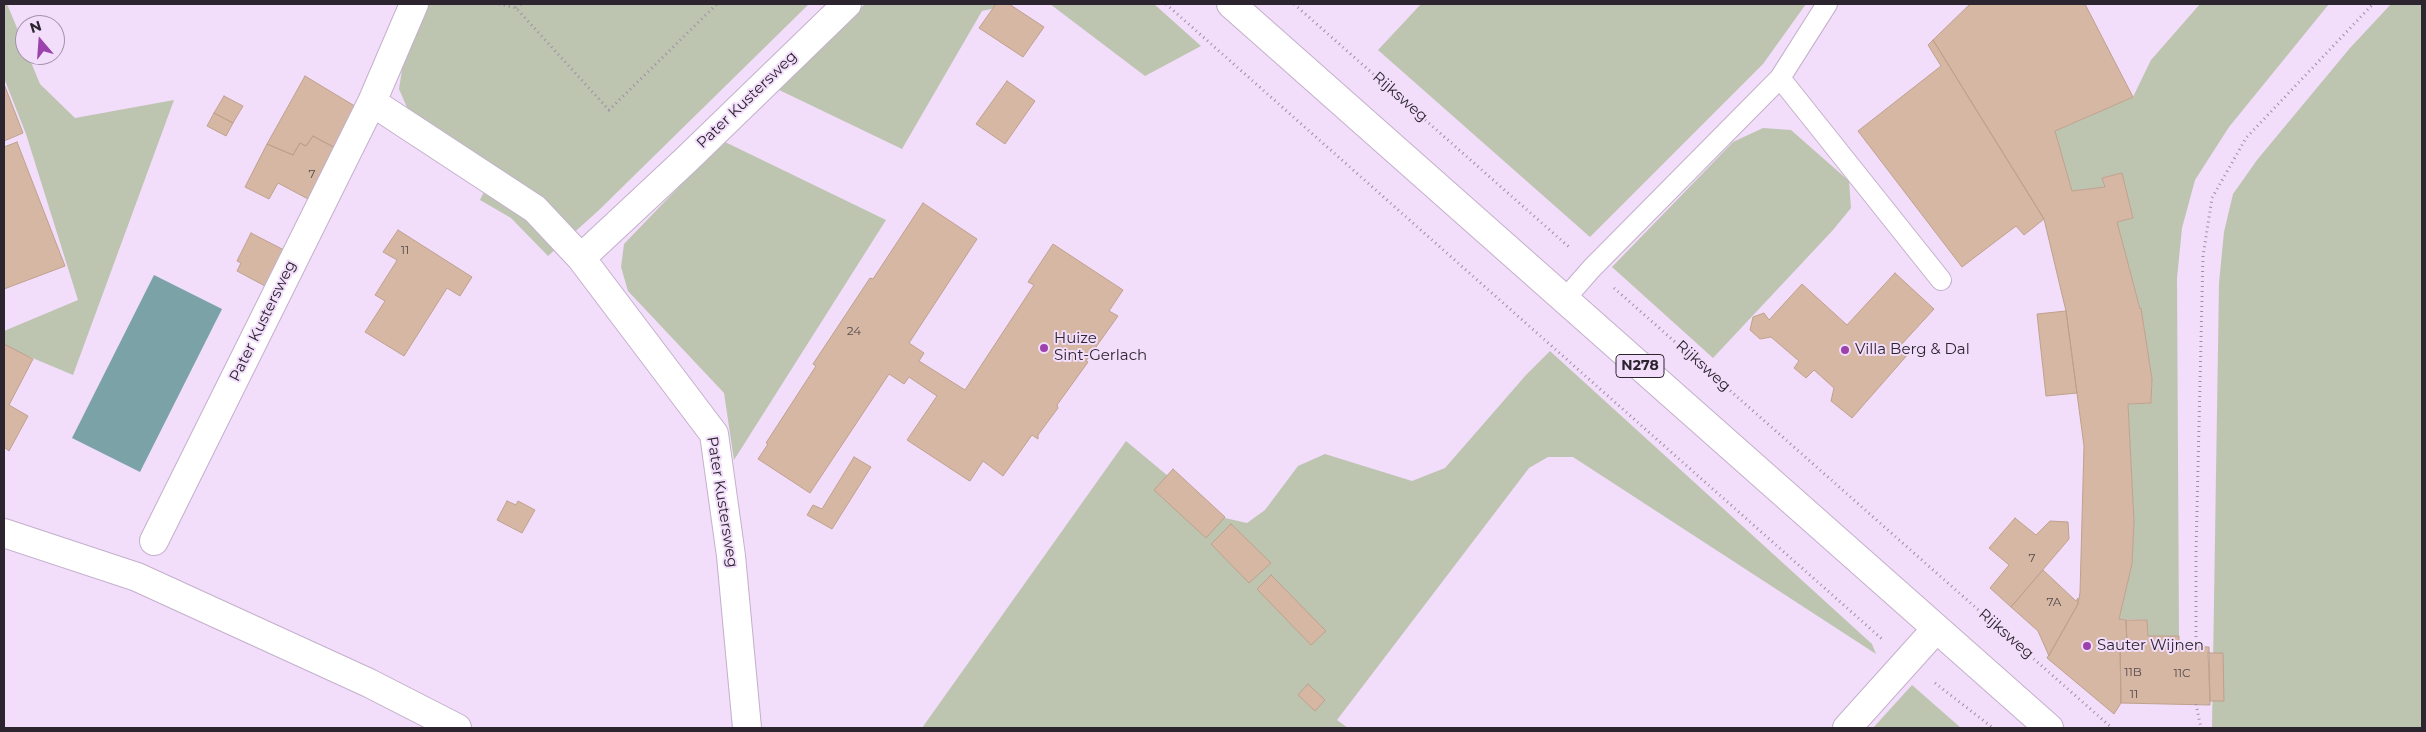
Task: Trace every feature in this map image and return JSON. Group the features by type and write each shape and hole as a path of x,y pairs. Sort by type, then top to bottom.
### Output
{"street":[{"name":"Pater Kustersweg","path":"145,560 372,102 414,4"},
{"name":"Pater Kustersweg","path":"581,258 848,4"},
{"name":"N278","path":"1231,4 2049,728"},
{"name":"Pater Kustersweg","path":"372,102 535,210 581,258 714,434 732,556 747,728"},
{"path":"4,534 145,560 369,683 456,728"},
{"path":"1847,728 1936,629"}],"lane":[{"path":"1564,300 1592,268 1780,78 1827,4"},
{"path":"1780,78 1941,280"}],"path":[{"path":"499,4 516,8 610,110 717,4"},
{"path":"516,8 521,4"},
{"path":"1166,4 1907,661 1993,728"},
{"name":"Rijksweg","path":"1294,4 2112,728"},
{"path":"2196,647 2196,542 2203,256 2212,198 2246,138 2373,4"},
{"path":"2196,704 2200,728"}],"shaded area":[{"path":"4,4 7,4 15,23 15,65 32,65 40,84 75,118 174,100 73,375 4,346 4,331 78,300 26,134 4,78"},
{"path":"425,4 809,4 598,211 548,256 511,218 480,200 496,168 409,112 399,89 404,57"},
{"path":"865,4 1014,4 982,11 902,149 775,88"},
{"path":"1050,4 1154,4 1201,46 1145,76"},
{"path":"1421,4 1806,4 1763,64 1590,237 1378,50"},
{"path":"2200,4 2329,4 2229,127 2195,180 2182,228 2177,278 2179,636 2148,636 2147,620 2119,619 2132,564 2134,521 2128,404 2151,403 2152,379 2141,308 2117,222 2133,218 2122,173 2102,178 2105,187 2072,191 2055,131 2133,97 2151,60"},
{"path":"2391,4 2422,4 2422,728 2212,728 2219,283 2224,232 2233,194 2257,160 2350,48"},
{"path":"1763,128 1791,130 1849,181 1851,208 1833,230 1713,358 1612,267 1733,142"},
{"path":"723,141 886,220 734,460 724,393 628,291 621,267 624,244"},
{"path":"154,275 222,309 140,472 72,438"},
{"path":"1550,351 1872,644 1876,654 1573,457 1548,457 1529,468 1337,720 1348,728 922,728 1126,441 1216,516 1247,523 1265,510 1298,466 1325,454 1412,481 1445,468 1526,375"},
{"path":"1912,685 1961,728 1873,728"}],"building":[{"path":"996,4 1009,4 1044,27 1023,57 979,28"},
{"path":"1970,4 2085,4 2133,97 2055,131 2072,191 2105,187 2102,178 2122,173 2133,218 2117,222 2141,308 2152,379 2151,403 2128,404 2134,521 2132,564 2119,619 2126,620 2127,646 2120,645 2121,703 2114,714 2047,658 2078,604 2080,593 2084,446 2066,311 2044,219 1933,40"},
{"path":"1933,40 2044,219 2024,235 2016,226 1962,267 1858,131 1941,66 1928,45"},
{"path":"305,76 358,108 337,149 313,136 306,146 300,143 293,155 267,144"},
{"path":"1007,81 1035,101 1005,144 976,124"},
{"path":"4,84 23,133 4,141"},
{"path":"224,96 243,106 233,123 214,113"},
{"path":"214,113 233,123 226,136 207,126"},
{"path":"313,136 337,149 310,200 278,183 269,199 245,187 267,144 293,155 300,143 306,146"},
{"path":"17,142 65,266 4,289 4,147"},
{"name":"Huize Sint-Gerlach","path":"923,203 977,239 909,343 924,353 919,361 965,390 1034,285 1028,282 1053,244 1123,290 1109,311 1118,316 1057,405 1058,408 1038,435 1038,439 1032,435 1003,476 983,461 970,481 907,440 937,396 909,377 904,384 889,374 810,493 758,459 768,444 766,443 816,366 813,364 870,278 873,279"},
{"path":"398,230 472,277 460,296 447,288 404,356 365,332 385,301 375,295 397,260 383,252"},
{"path":"251,233 284,250 265,286 237,271 241,263 237,261"},
{"name":"Villa Berg & Dal","path":"1895,273 1934,309 1900,346 1909,353 1852,418 1831,401 1834,388 1814,370 1806,378 1794,368 1799,361 1771,337 1760,339 1750,330 1753,317 1764,313 1769,320 1802,284 1847,325"},
{"path":"2066,311 2077,393 2046,396 2037,314"},
{"path":"4,344 33,359 9,405 28,416 9,451 4,447"},
{"path":"854,457 871,467 832,529 807,515 813,505 822,509"},
{"path":"1173,469 1225,517 1206,538 1154,490"},
{"path":"507,501 516,505 518,501 535,510 522,533 497,520"},
{"path":"2015,518 2036,535 2050,521 2068,522 2069,539 2011,607 1990,588 2009,565 1989,548"},
{"path":"1231,524 1271,563 1249,583 1211,544"},
{"path":"2043,570 2076,601 2078,598 2078,604 2049,656 2038,631 2011,607"},
{"path":"1271,575 1326,631 1311,645 1257,589"},
{"path":"2126,620 2147,620 2148,636 2179,636 2179,646 2209,647 2210,705 2121,703 2120,645 2127,646"},
{"path":"2208,653 2223,653 2224,701 2210,701"},
{"path":"1308,684 1325,700 1315,711 1298,695"}],"place":[{"name":"Huize Sint-Gerlach","path":"1044,348"},
{"name":"Villa Berg & Dal","path":"1845,350"},
{"name":"Sauter Wijnen","path":"2087,646"}]}
